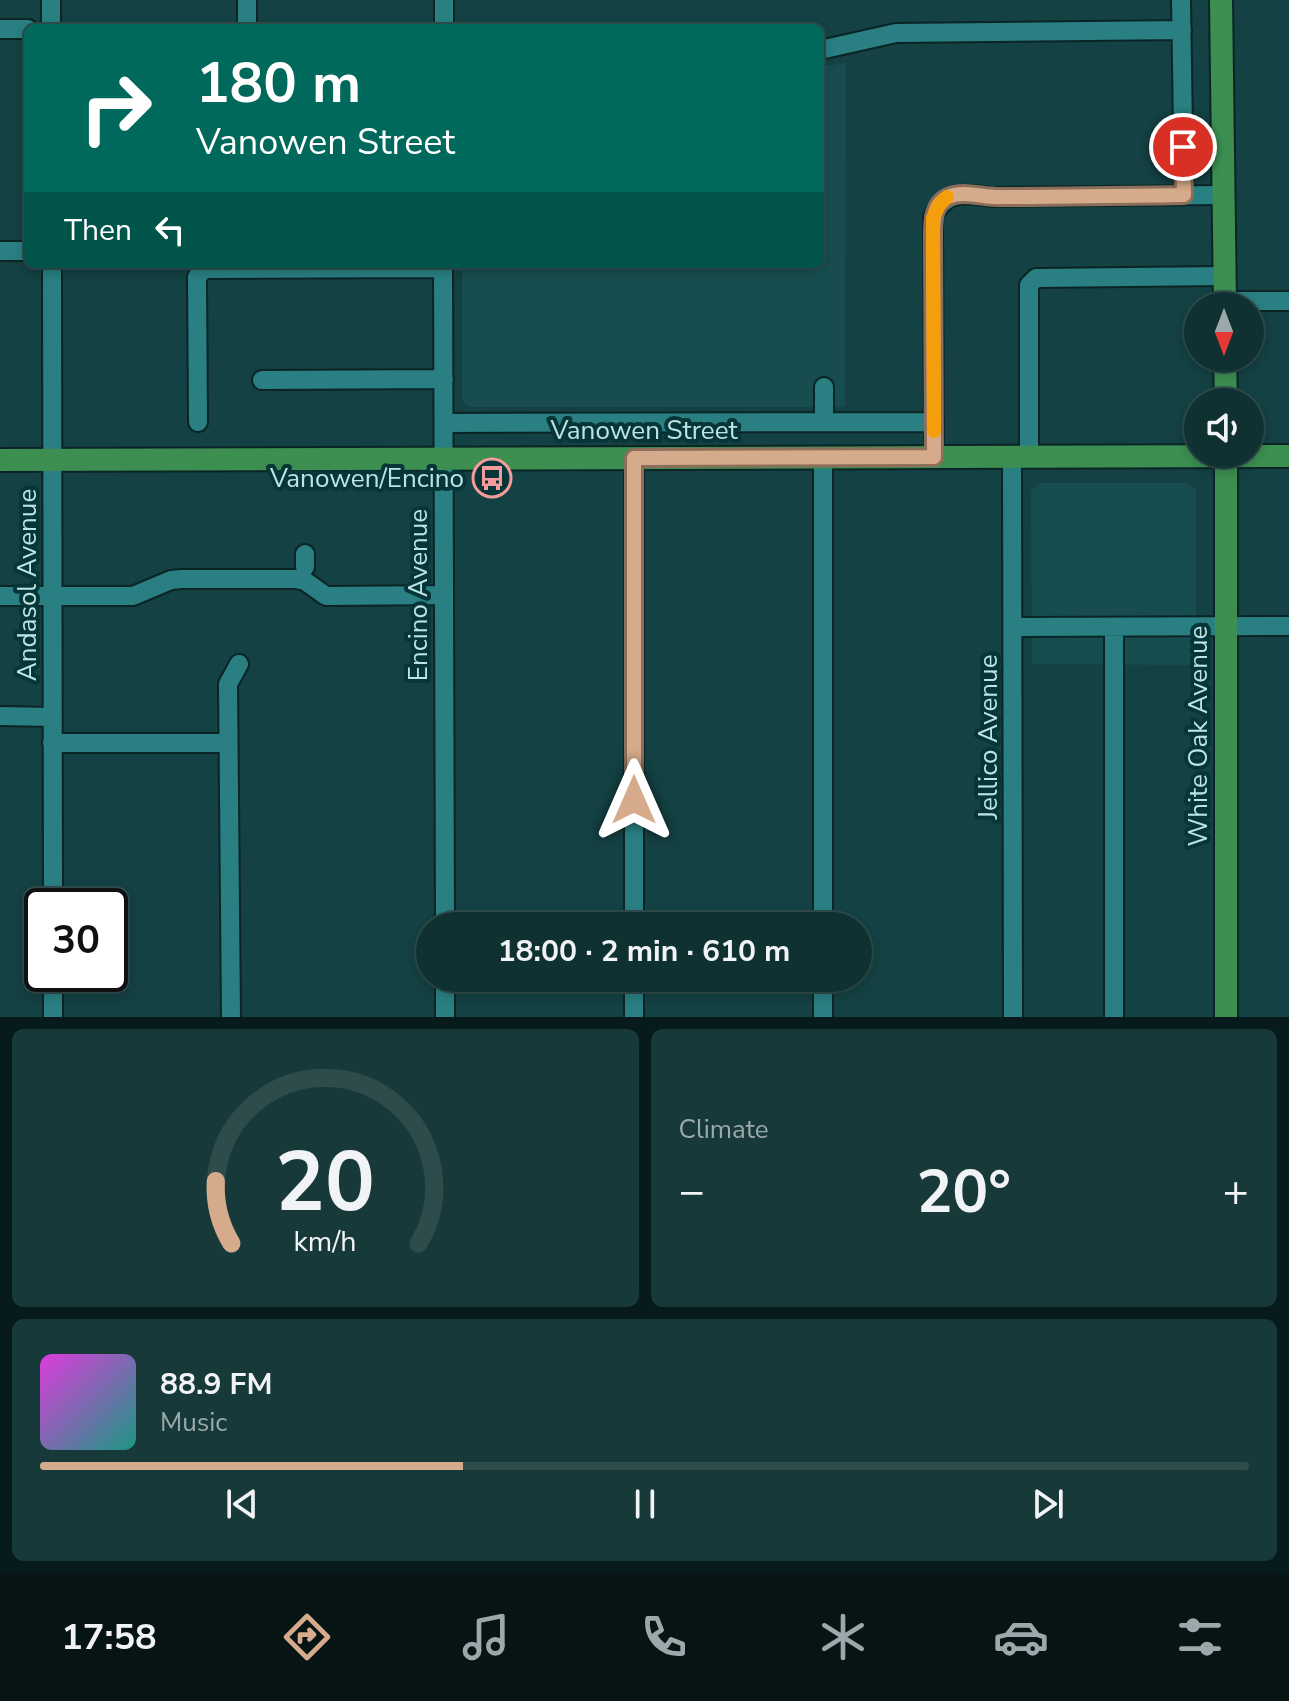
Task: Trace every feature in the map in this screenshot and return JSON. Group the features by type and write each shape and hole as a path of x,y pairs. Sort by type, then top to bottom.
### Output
{"main road":[{"path":"1221,0 1224,292"},
{"name":"Vanowen Street","path":"0,460 1184,455"},
{"name":"Vanowen Street","path":"1264,456 1289,456"},
{"name":"White Oak Avenue","path":"1226,468 1226,1017"}],"street":[{"path":"51,0 51,24"},
{"path":"247,0 247,24"},
{"path":"444,0 444,24"},
{"path":"1181,0 1184,195"},
{"path":"0,29 24,29"},
{"path":"824,49 896,33 1182,30"},
{"path":"934,457 933,218 946,198 958,194 991,197 1223,195"},
{"path":"0,251 24,251"},
{"name":"Andasol Avenue","path":"52,268 53,888"},
{"path":"198,422 197,277 204,269 284,268"},
{"name":"Encino Avenue","path":"443,268 445,912"},
{"name":"Jellico Avenue","path":"1013,1017 1014,627 1029,285 1036,278 1224,276"},
{"path":"1264,302 1289,301"},
{"path":"262,380 444,379"},
{"path":"824,387 824,422"},
{"name":"Vanowen Street","path":"444,423 934,422"},
{"path":"634,458 634,912"},
{"path":"823,458 823,912"},
{"path":"0,596 133,596 171,580 212,579 296,579 305,581 326,596 444,595"},
{"path":"1014,627 1289,626"},
{"path":"1114,627 1114,1017"},
{"path":"231,1017 228,684 239,664"},
{"path":"0,716 52,717"},
{"path":"52,743 228,743"},
{"path":"53,992 53,1017"},
{"path":"445,992 445,1017"},
{"path":"634,992 634,1017"},
{"path":"823,992 823,1017"}],"shaded area":[{"path":"846,63 845,407 466,405 462,399 462,268 824,268 824,66"},
{"path":"1040,483 1186,483 1196,490 1196,665 1032,664 1031,491"}],"slow traffic":[{"path":"934,431 933,218 947,197"}],"place":[{"name":"Vanowen/Encino","path":"492,478"}],"route":[{"path":"634,800 634,458 934,457 933,218 939,205 946,198 958,194 991,197 1184,195 1183,147"}]}
